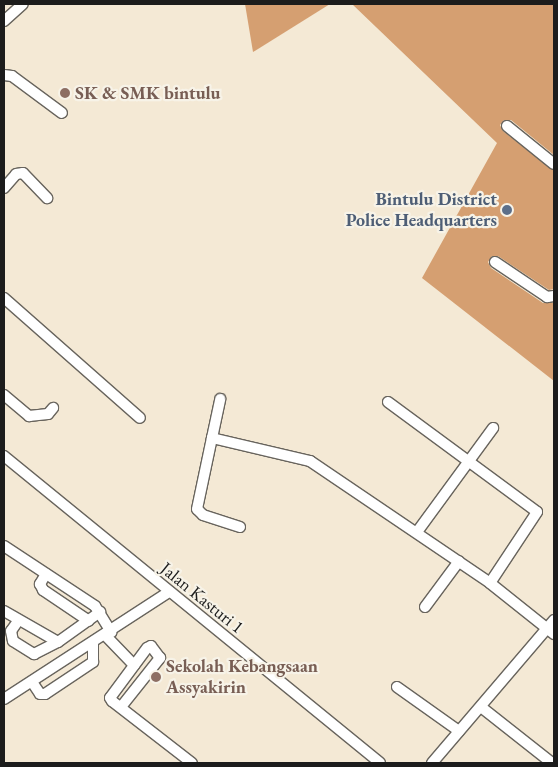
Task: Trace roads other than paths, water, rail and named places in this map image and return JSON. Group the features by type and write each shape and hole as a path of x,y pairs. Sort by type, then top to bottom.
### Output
{"street":[{"path":"4,21 23,4"},
{"path":"4,75 12,76 62,113"},
{"path":"506,126 554,164"},
{"path":"4,188 16,174 23,173 47,198"},
{"path":"494,262 547,296 554,296"},
{"path":"4,298 140,418"},
{"path":"4,394 29,416 48,414 53,408"},
{"path":"220,399 197,509 203,516 240,527"},
{"path":"388,402 537,512 490,582"},
{"path":"416,532 493,428"},
{"path":"212,438 310,461 490,582 552,627 432,763"},
{"name":"Jalan Kasturi 1","path":"4,456 380,763"},
{"path":"4,546 95,606 100,612 108,633 134,665"},
{"path":"425,607 459,561"},
{"path":"46,574 40,584 43,590 89,621"},
{"path":"4,699 169,592"},
{"path":"4,611 18,621 58,642"},
{"path":"18,621 11,631 13,641 34,654 58,642 100,612"},
{"path":"29,684 40,694 45,694 93,662 93,643"},
{"path":"121,707 160,654 149,647 110,696 112,701 192,763"},
{"path":"397,687 459,731"},
{"path":"481,707 552,763"}],"place":[{"name":"SK & SMK bintulu","path":"65,93"},
{"name":"Bintulu District Police Headquarters","path":"507,210"},
{"name":"Sekolah Kebangsaan Assyakirin","path":"156,677"}]}
